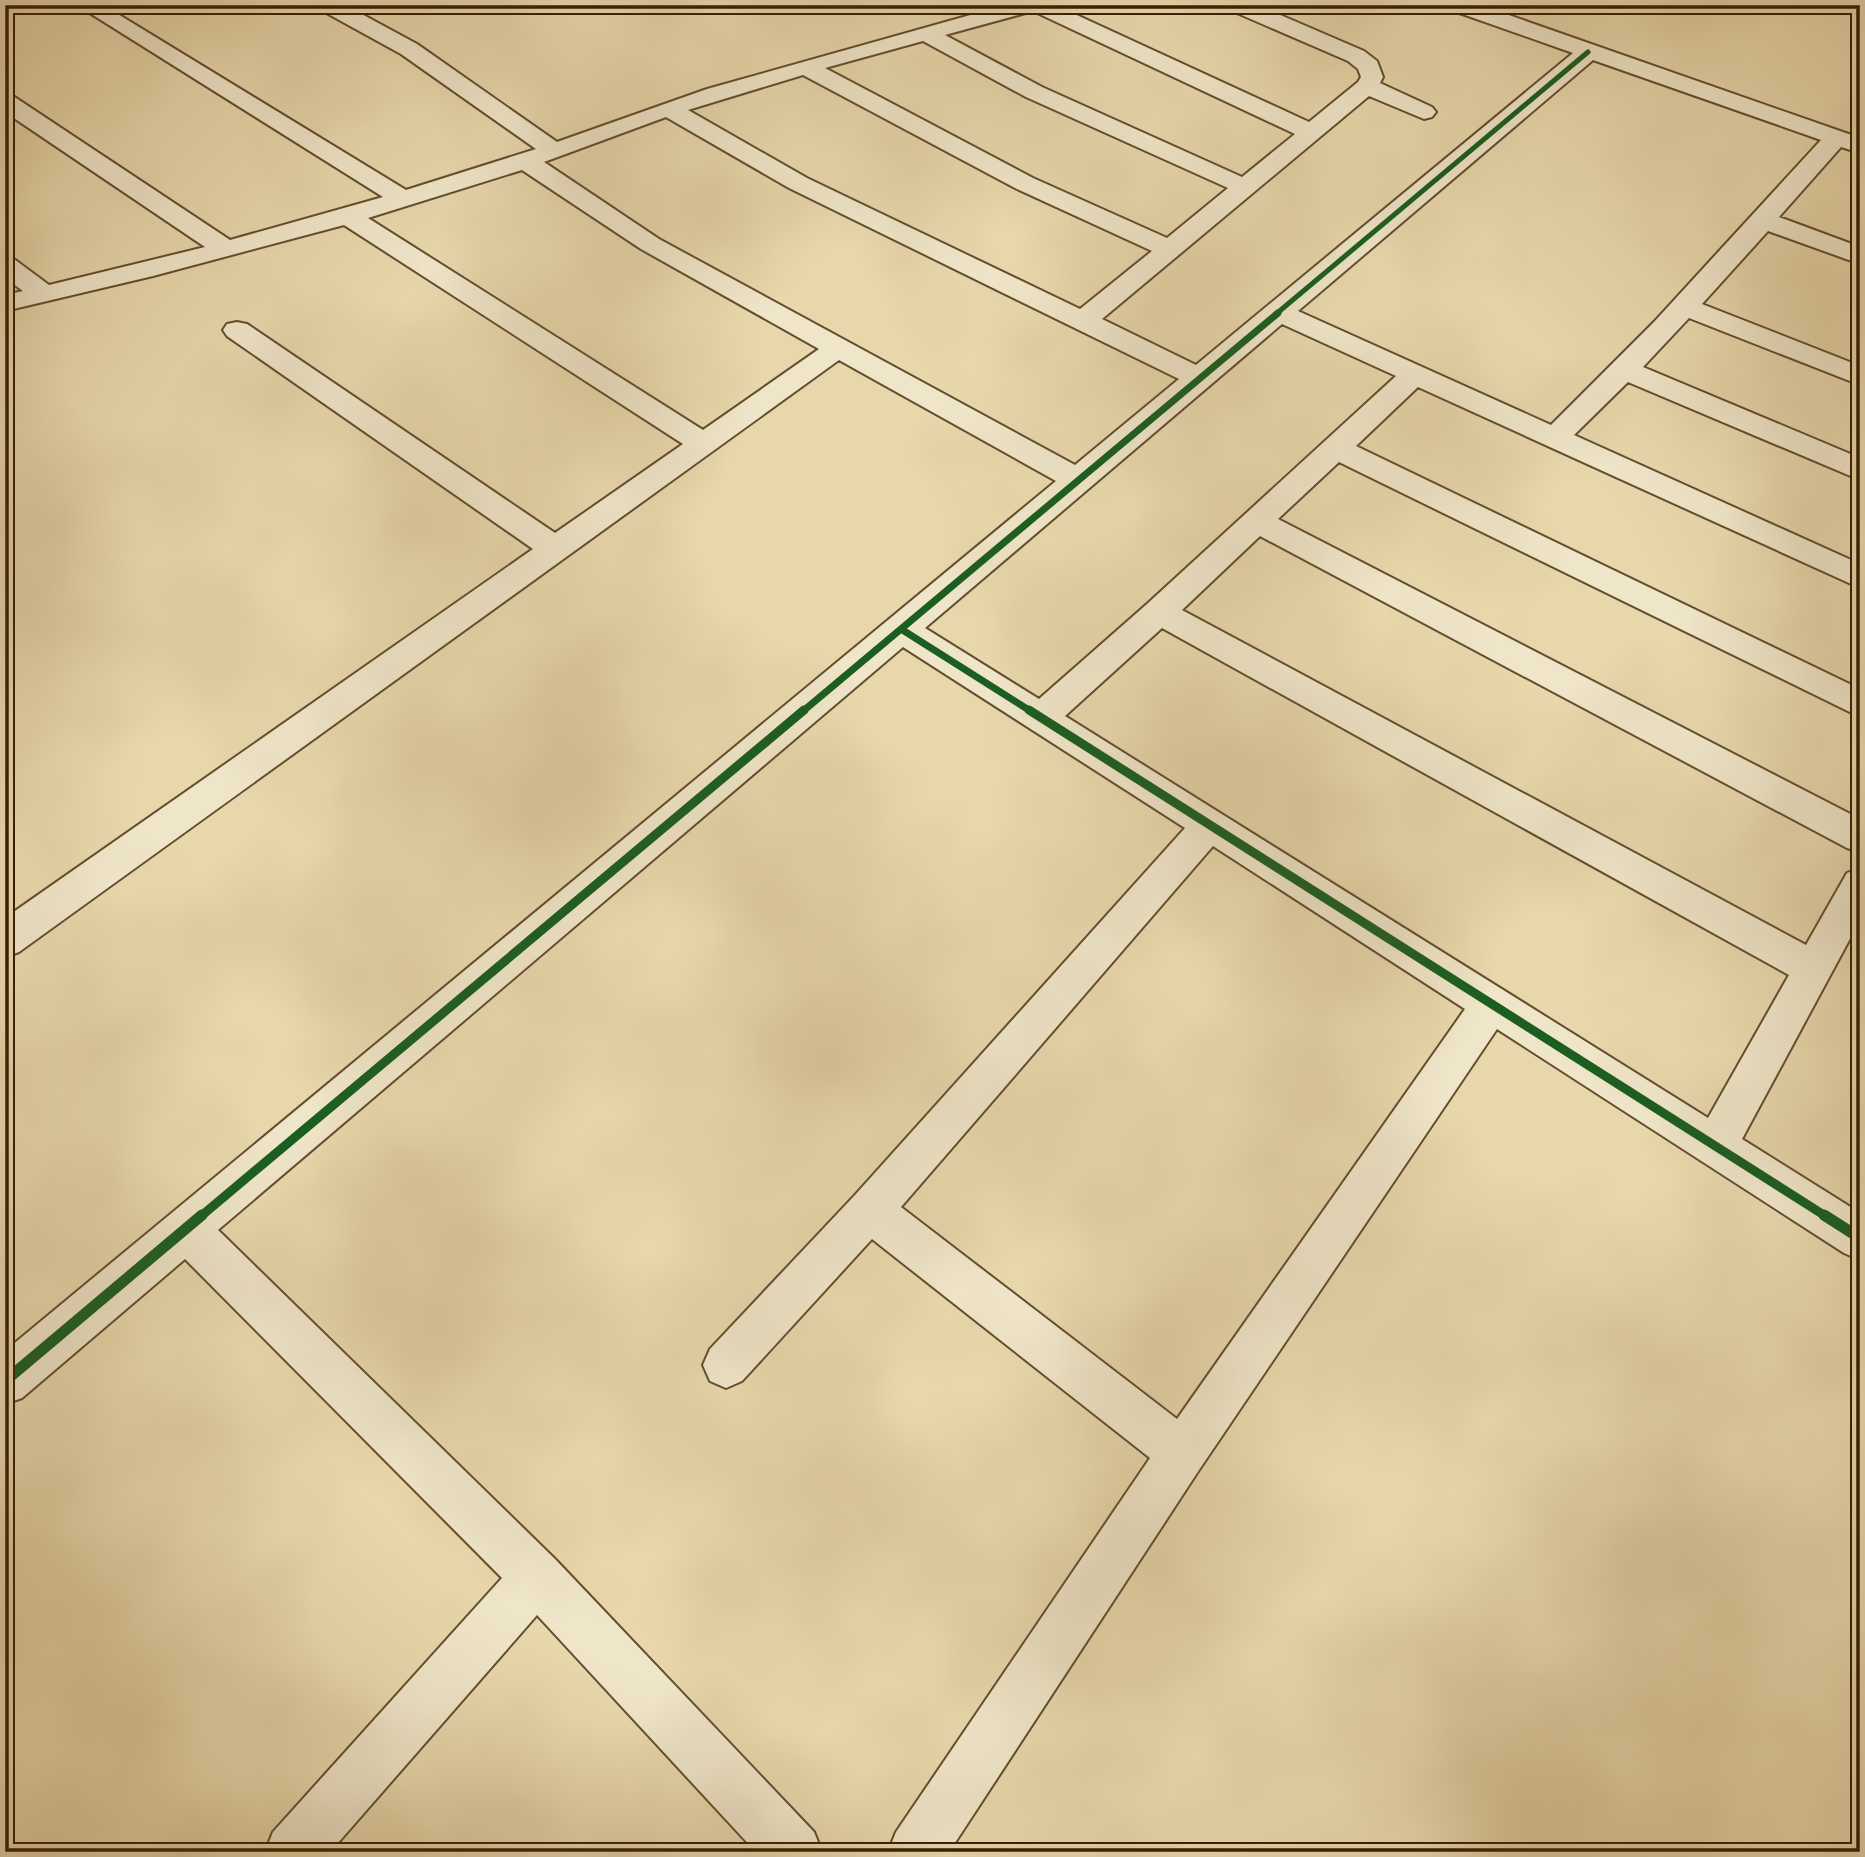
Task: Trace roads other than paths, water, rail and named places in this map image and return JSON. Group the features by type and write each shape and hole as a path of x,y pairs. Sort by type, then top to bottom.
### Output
{"street":[{"path":"88,5 401,198"},
{"path":"329,5 409,49 554,151"},
{"path":"5,303 224,248 401,198 554,151 668,109 805,67 1031,5"},
{"path":"1037,5 1311,132"},
{"path":"1083,321 1367,86 1372,77 1369,66 1356,55 1237,5"},
{"path":"1459,5 1848,142 1763,220 1626,370 1555,438"},
{"path":"926,34 1034,92 1245,187"},
{"path":"5,1381 1588,52"},
{"path":"805,67 1024,183 1169,249"},
{"path":"1367,86 1424,112"},
{"path":"5,101 224,248"},
{"path":"668,109 798,183 1200,378"},
{"path":"524,160 650,244 1078,480"},
{"path":"345,214 704,444"},
{"path":"1763,220 1860,256"},
{"path":"5,265 44,294"},
{"path":"1686,307 1860,376"},
{"path":"1276,312 1860,577"},
{"path":"237,330 555,549"},
{"path":"5,940 838,348"},
{"path":"1626,370 1860,470"},
{"path":"1040,718 1159,612 1413,375"},
{"path":"1336,448 1860,704"},
{"path":"1256,521 1860,837"},
{"path":"1159,612 1813,969"},
{"path":"901,629 1860,1238"},
{"path":"726,1365 870,1210 1209,826"},
{"path":"1715,1147 1860,884"},
{"path":"916,1852 1182,1453 1491,1004"},
{"path":"870,1210 1182,1453"},
{"path":"186,1229 537,1577 794,1852"},
{"path":"293,1852 537,1577"}]}
